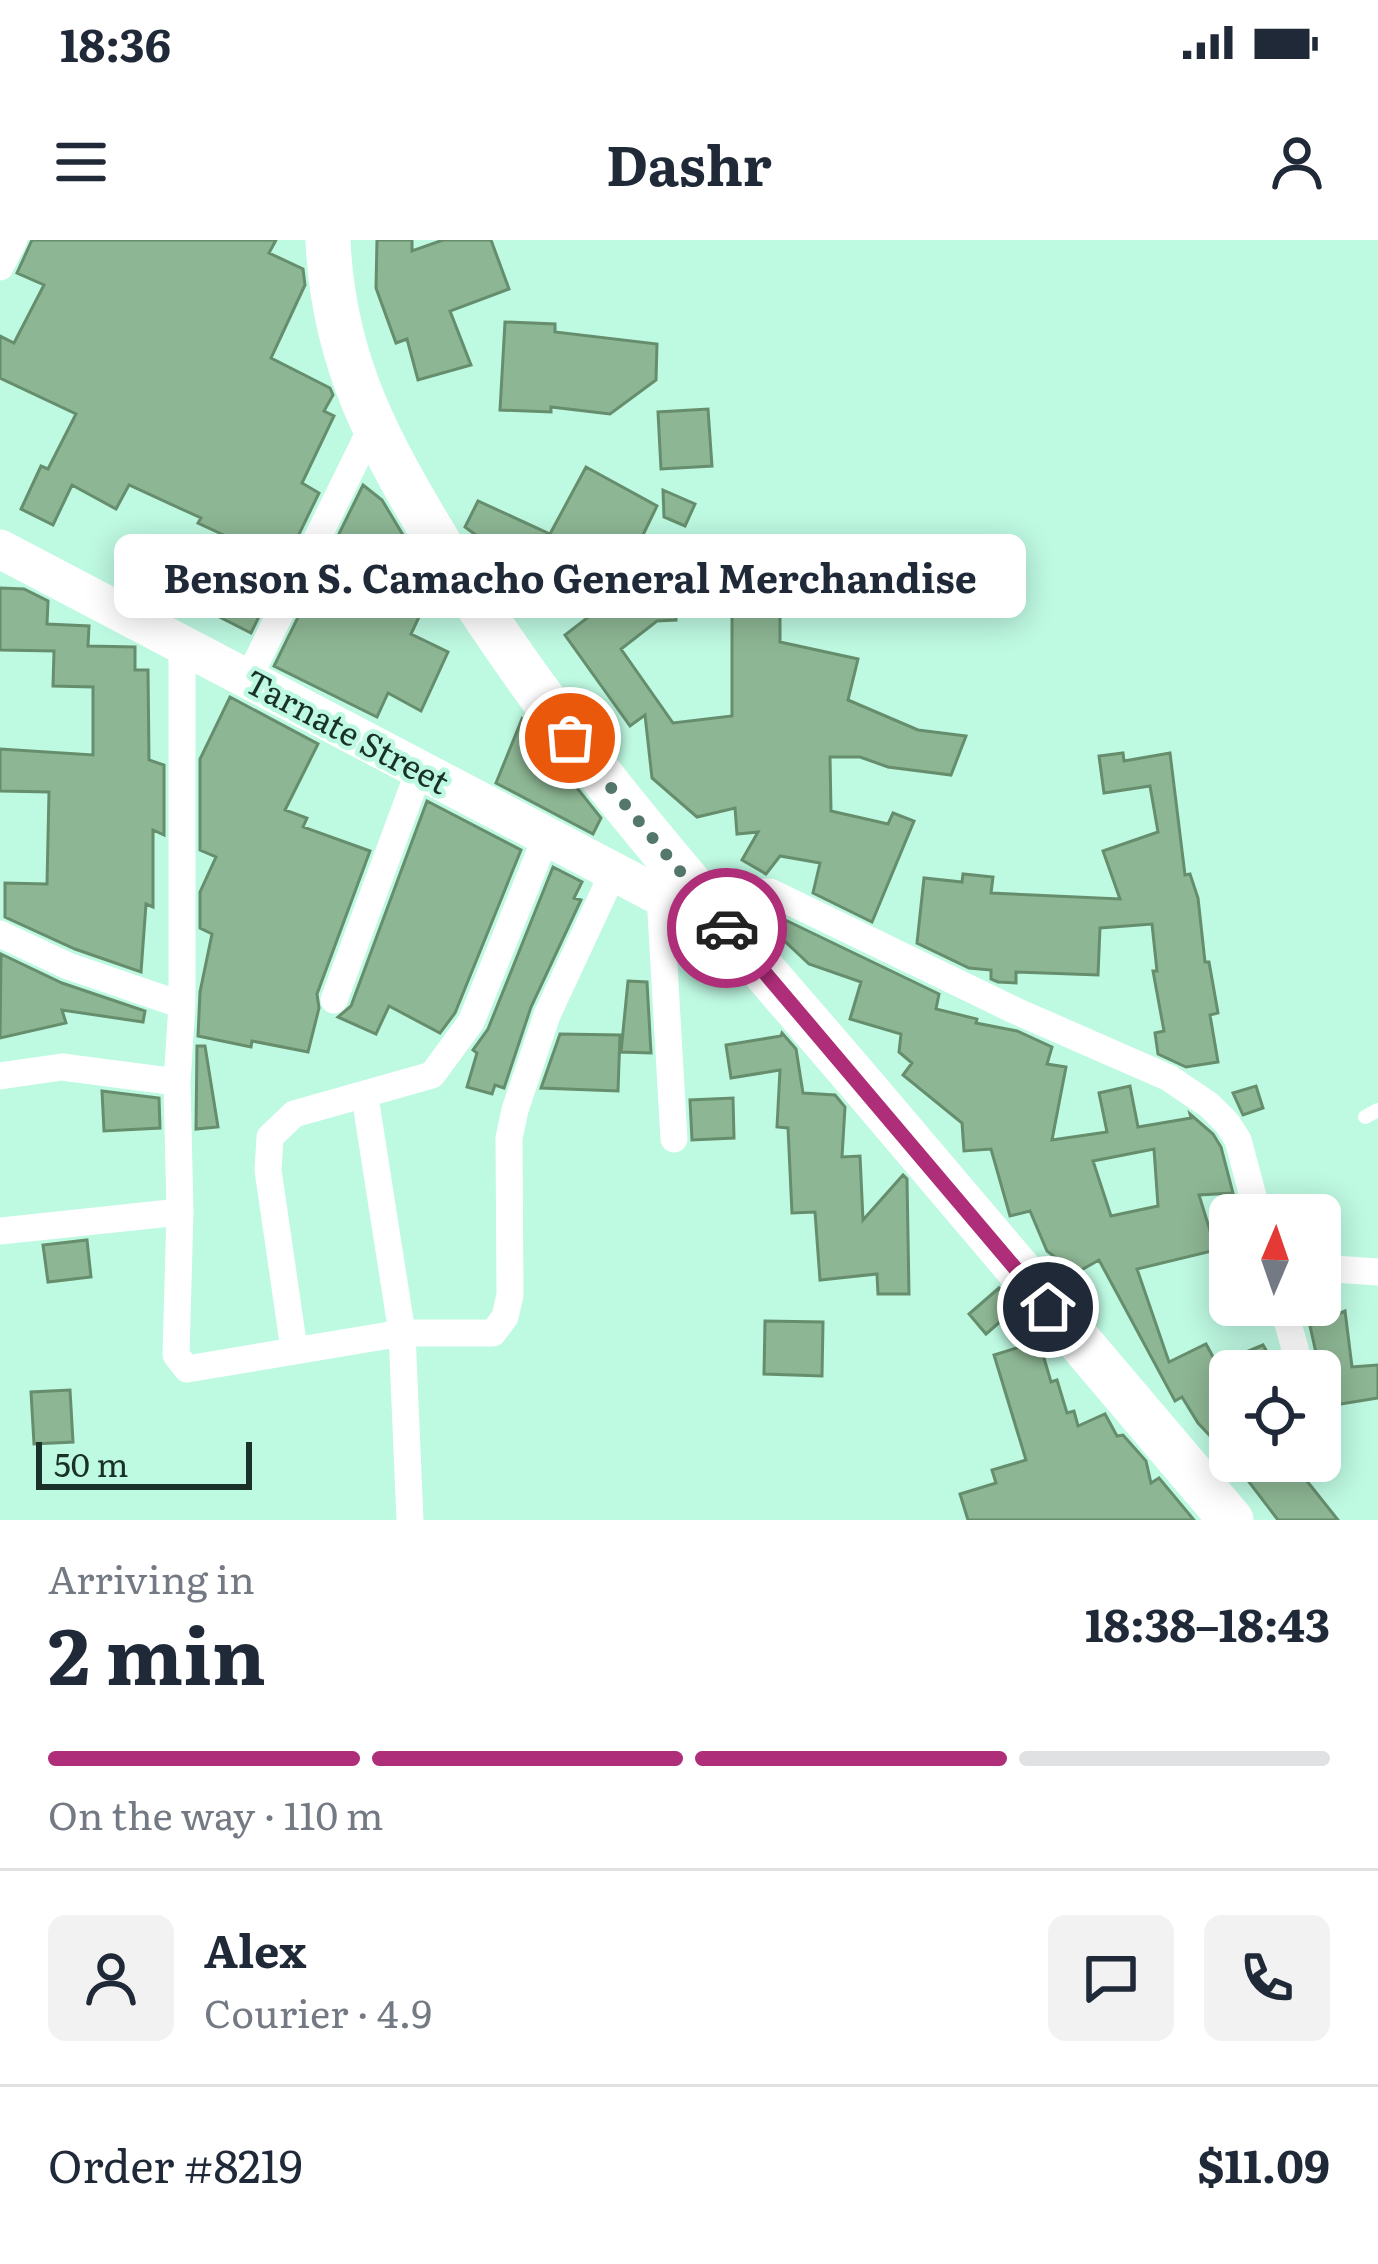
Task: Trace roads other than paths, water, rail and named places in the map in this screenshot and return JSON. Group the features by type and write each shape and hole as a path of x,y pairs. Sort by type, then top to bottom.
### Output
{"main road":[{"path":"328,240 330,289 353,378 372,427 498,638 679,896 1231,1520"}],"street":[{"path":"0,267 14,240"},
{"path":"248,679 372,427"},
{"name":"Tarnate Street","path":"0,549 613,873 679,896"},
{"path":"182,643 176,1355 187,1369 402,1333 493,1333 506,1318 509,1138 514,1110 548,1015 613,873"},
{"path":"334,1000 419,771"},
{"path":"294,1349 268,1170 270,1137 294,1114 432,1075 471,1022 546,837"},
{"path":"674,1139 679,896 770,892 1016,1012 1169,1078 1227,1123 1238,1140 1252,1194"},
{"path":"0,934 68,966 182,1005"},
{"path":"0,1076 62,1067 177,1082"},
{"path":"364,1097 402,1333 410,1520"},
{"path":"0,1231 180,1212"},
{"path":"1341,1269 1378,1272"}],"place":[{"name":"Benson S. Camacho General Merchandise","path":"570,738"}]}
